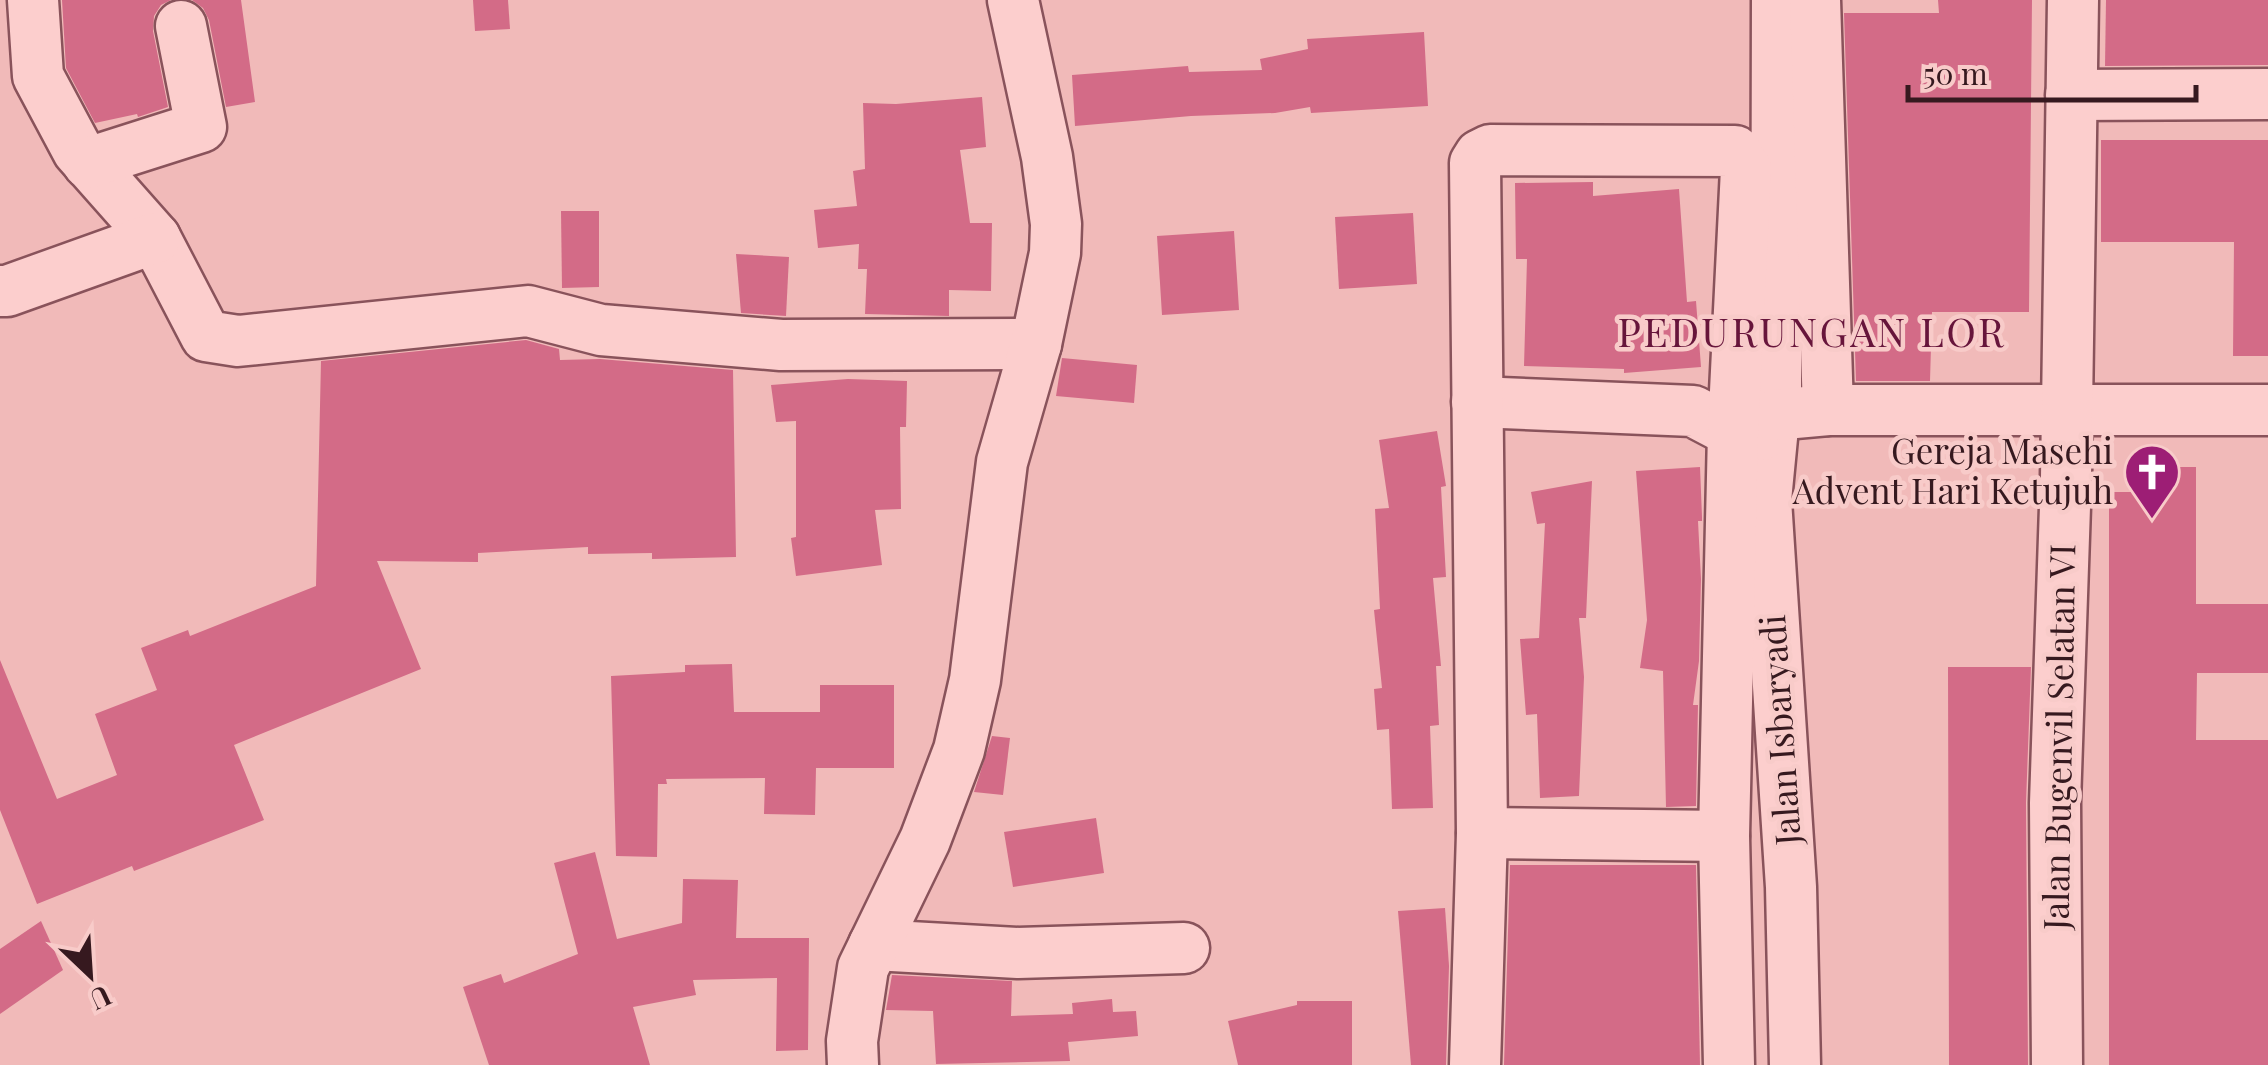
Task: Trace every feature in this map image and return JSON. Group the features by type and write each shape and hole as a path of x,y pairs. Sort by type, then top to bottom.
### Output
{"street":[{"path":"33,0 38,76 88,163 155,238 206,336 238,342 528,311 601,330 781,345 1036,344"},
{"path":"853,1065 855,1012 863,968 925,840 959,750 975,680 1002,462 1050,288 1056,224 1047,157 1013,0"},
{"path":"1729,1065 1724,836 1747,414 1777,0"},
{"path":"1815,0 1828,410"},
{"name":"Jalan Bugenvil Selatan VI","path":"2057,1065 2055,803 2066,477 2073,0"},
{"path":"88,163 201,128 181,26"},
{"path":"2071,95 2268,94"},
{"path":"1475,1065 1482,834 1476,163 1480,155 1490,150 1738,152 1746,169 1747,414"},
{"path":"0,291 155,238"},
{"path":"1477,402 1747,414 1828,410 2268,410"},
{"name":"Jalan Isbaryadi","path":"1747,414 1766,500 1791,887 1795,1065"},
{"path":"1482,834 1724,836"},
{"path":"874,944 1018,954 1184,948"}],"building":[{"path":"62,0 171,0 161,5 154,16 153,31 168,107 138,117 137,114 95,123 66,68"},
{"path":"192,0 241,0 255,102 226,107 209,20 203,8"},
{"path":"473,0 508,0 510,29 475,31"},
{"path":"1938,0 2032,0 2029,312 1932,312 1930,381 1856,381 1844,13 1939,13"},
{"path":"2106,0 2268,0 2268,65 2105,66"},
{"path":"1424,32 1428,106 1311,113 1310,107 1275,113 1075,126 1072,75 1188,66 1189,72 1262,70 1260,59 1308,49 1307,39"},
{"path":"982,97 986,147 960,150 970,223 992,223 991,291 949,290 949,316 865,314 867,269 858,269 859,244 818,248 814,210 857,206 853,171 865,169 863,103"},
{"path":"2101,140 2268,140 2268,356 2233,356 2234,242 2101,242"},
{"path":"1593,182 1593,196 1679,189 1687,302 1696,301 1701,367 1624,373 1624,369 1524,366 1527,259 1516,259 1515,183"},
{"path":"561,211 599,211 599,287 562,288"},
{"path":"1413,213 1417,284 1339,289 1335,217"},
{"path":"1234,231 1239,310 1162,315 1157,236"},
{"path":"736,254 789,257 786,316 741,313"},
{"path":"526,340 559,349 560,360 600,359 733,370 736,557 652,559 652,553 588,554 588,547 478,553 478,562 377,561 421,669 234,745 264,820 37,904 0,810 0,660 57,799 117,775 95,714 157,690 141,648 188,630 190,636 316,586 321,361"},
{"path":"1062,358 1137,365 1134,403 1056,396"},
{"path":"848,379 907,381 906,427 900,427 901,509 875,510 882,565 796,576 791,538 796,537 796,421 776,422 771,385"},
{"path":"1437,431 1446,486 1441,487 1446,577 1433,578 1441,666 1436,666 1439,725 1430,726 1433,808 1392,809 1389,729 1377,730 1374,689 1382,688 1374,610 1380,609 1375,509 1389,508 1379,440"},
{"path":"1700,467 1699,661 1693,705 1698,705 1696,806 1666,807 1663,671 1640,668 1647,620 1636,471"},
{"path":"2138,467 2196,467 2196,604 2268,604 2268,673 2197,673 2196,740 2268,740 2268,1065 2109,1065 2109,492 2138,492"},
{"path":"1592,481 1586,618 1579,618 1584,677 1579,796 1540,798 1537,714 1526,715 1520,639 1539,638 1545,523 1537,524 1531,492"},
{"path":"732,664 734,712 820,712 820,685 894,685 894,768 816,768 815,815 764,814 765,778 666,779 667,784 658,784 657,857 616,856 611,676 685,672 685,665"},
{"path":"1948,667 2031,667 2026,803 2028,1065 1949,1065"},
{"path":"992,736 1010,738 1003,795 974,792"},
{"path":"1096,818 1104,873 1013,887 1004,832"},
{"path":"595,852 617,939 682,923 683,879 738,880 736,938 809,938 808,1050 776,1051 777,978 693,980 696,995 633,1007 650,1065 489,1065 463,987 501,974 504,983 578,954 554,863"},
{"path":"1510,865 1696,865 1700,1065 1504,1065"},
{"path":"1445,908 1449,966 1446,1065 1411,1065 1398,911"},
{"path":"41,921 63,970 0,1014 0,949"},
{"path":"892,975 1012,981 1011,1016 1073,1014 1072,1003 1112,999 1113,1012 1136,1011 1138,1036 1068,1042 1070,1061 936,1064 933,1011 886,1010"},
{"path":"1297,1001 1352,1001 1352,1065 1238,1065 1228,1021 1297,1005"}],"place":[{"name":"Gereja Masehi Advent Hari Ketujuh","path":"2152,521"}],"district":[{"name":"PEDURUNGAN LOR","path":"1812,333"}]}
